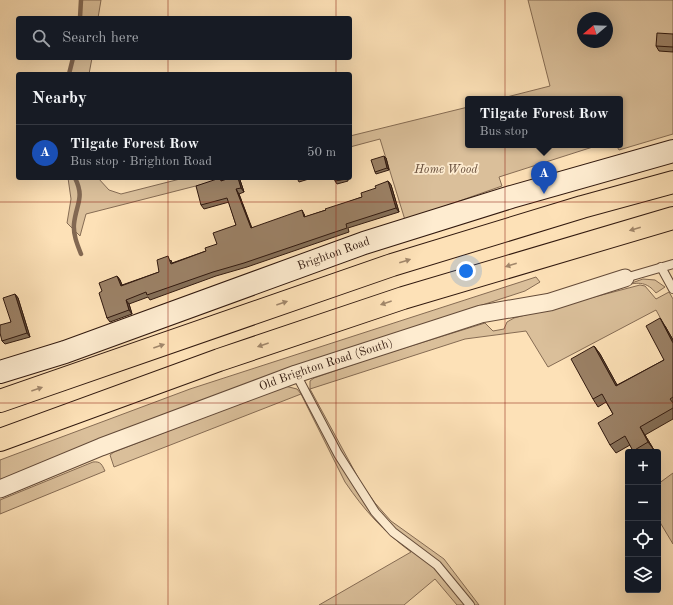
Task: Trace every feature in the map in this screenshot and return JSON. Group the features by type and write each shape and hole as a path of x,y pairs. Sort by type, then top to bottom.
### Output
{"highway":[{"path":"0,401 392,265 673,182"},
{"path":"0,440 219,360 402,298 673,218"}],"street":[{"name":"Brighton Road","path":"0,372 65,352 364,243 511,197 673,151"},
{"name":"Old Brighton Road (South)","path":"0,489 101,447 296,374 481,314 550,302 625,278"}],"lane":[{"name":"Old Brighton Road (South)","path":"625,278 673,264"},
{"path":"661,267 673,289"},
{"path":"296,374 338,454 375,512 393,532 436,565 470,605"}],"green space":[{"path":"81,0 101,0 98,16 80,16"},
{"path":"528,0 673,0 673,134 619,150 618,148 623,148 623,96 511,96 550,86"},
{"path":"72,60 92,60 89,72 70,72"},
{"name":"Home Wood","path":"465,108 465,148 590,148 499,177 502,186 405,220 380,139 352,146 352,136"},
{"path":"68,180 100,180 109,190 121,194 176,180 219,180 86,214 80,236 67,223 71,199"},
{"path":"536,277 540,282 525,291 302,364 0,481 0,460 190,389"},
{"path":"643,279 655,280 665,287 656,293 653,289 646,285 635,283 626,285"},
{"path":"640,285 645,286 656,299 669,292 673,299 673,341 656,310 548,367 526,331 465,339 310,389 310,381 314,378 372,358 485,323 493,331 504,329 507,322 514,318"},
{"path":"285,386 297,389 301,394 114,467 110,455 114,452"},
{"path":"310,389 361,483 375,503 391,521 444,559 479,605 457,605 435,579 404,605 319,605 411,552 392,537 375,520 345,482 301,394"},
{"path":"93,462 100,463 105,471 0,514 0,500"},
{"path":"673,473 673,544 661,524 661,482"}],"building":[{"path":"657,33 673,34 673,47 656,46"},
{"path":"384,156 387,168 375,172 371,160"},
{"path":"214,180 239,180 241,188 236,189 251,228 302,210 304,217 326,210 325,209 362,197 361,193 376,188 375,186 388,181 396,208 346,224 347,228 244,263 147,295 146,292 126,300 129,310 107,318 99,293 102,291 99,283 117,276 121,286 159,272 157,260 168,256 171,264 206,251 205,248 217,244 213,233 236,225 227,198 201,205 196,186"},
{"path":"15,294 27,333 2,341 0,325 11,322 3,298"},
{"path":"660,318 673,343 673,397 670,399 673,403 673,408 640,427 648,442 636,449 632,449 625,436 610,445 598,423 613,414 602,394 593,399 571,359 594,346 616,386 664,360 646,326"}],"waterway":[{"path":"80,16 81,0"},
{"path":"70,72 72,60"},
{"path":"76,180 80,196 75,217 74,232 81,254"}],"place":[{"name":"Tilgate Forest Row","path":"544,194"}]}
